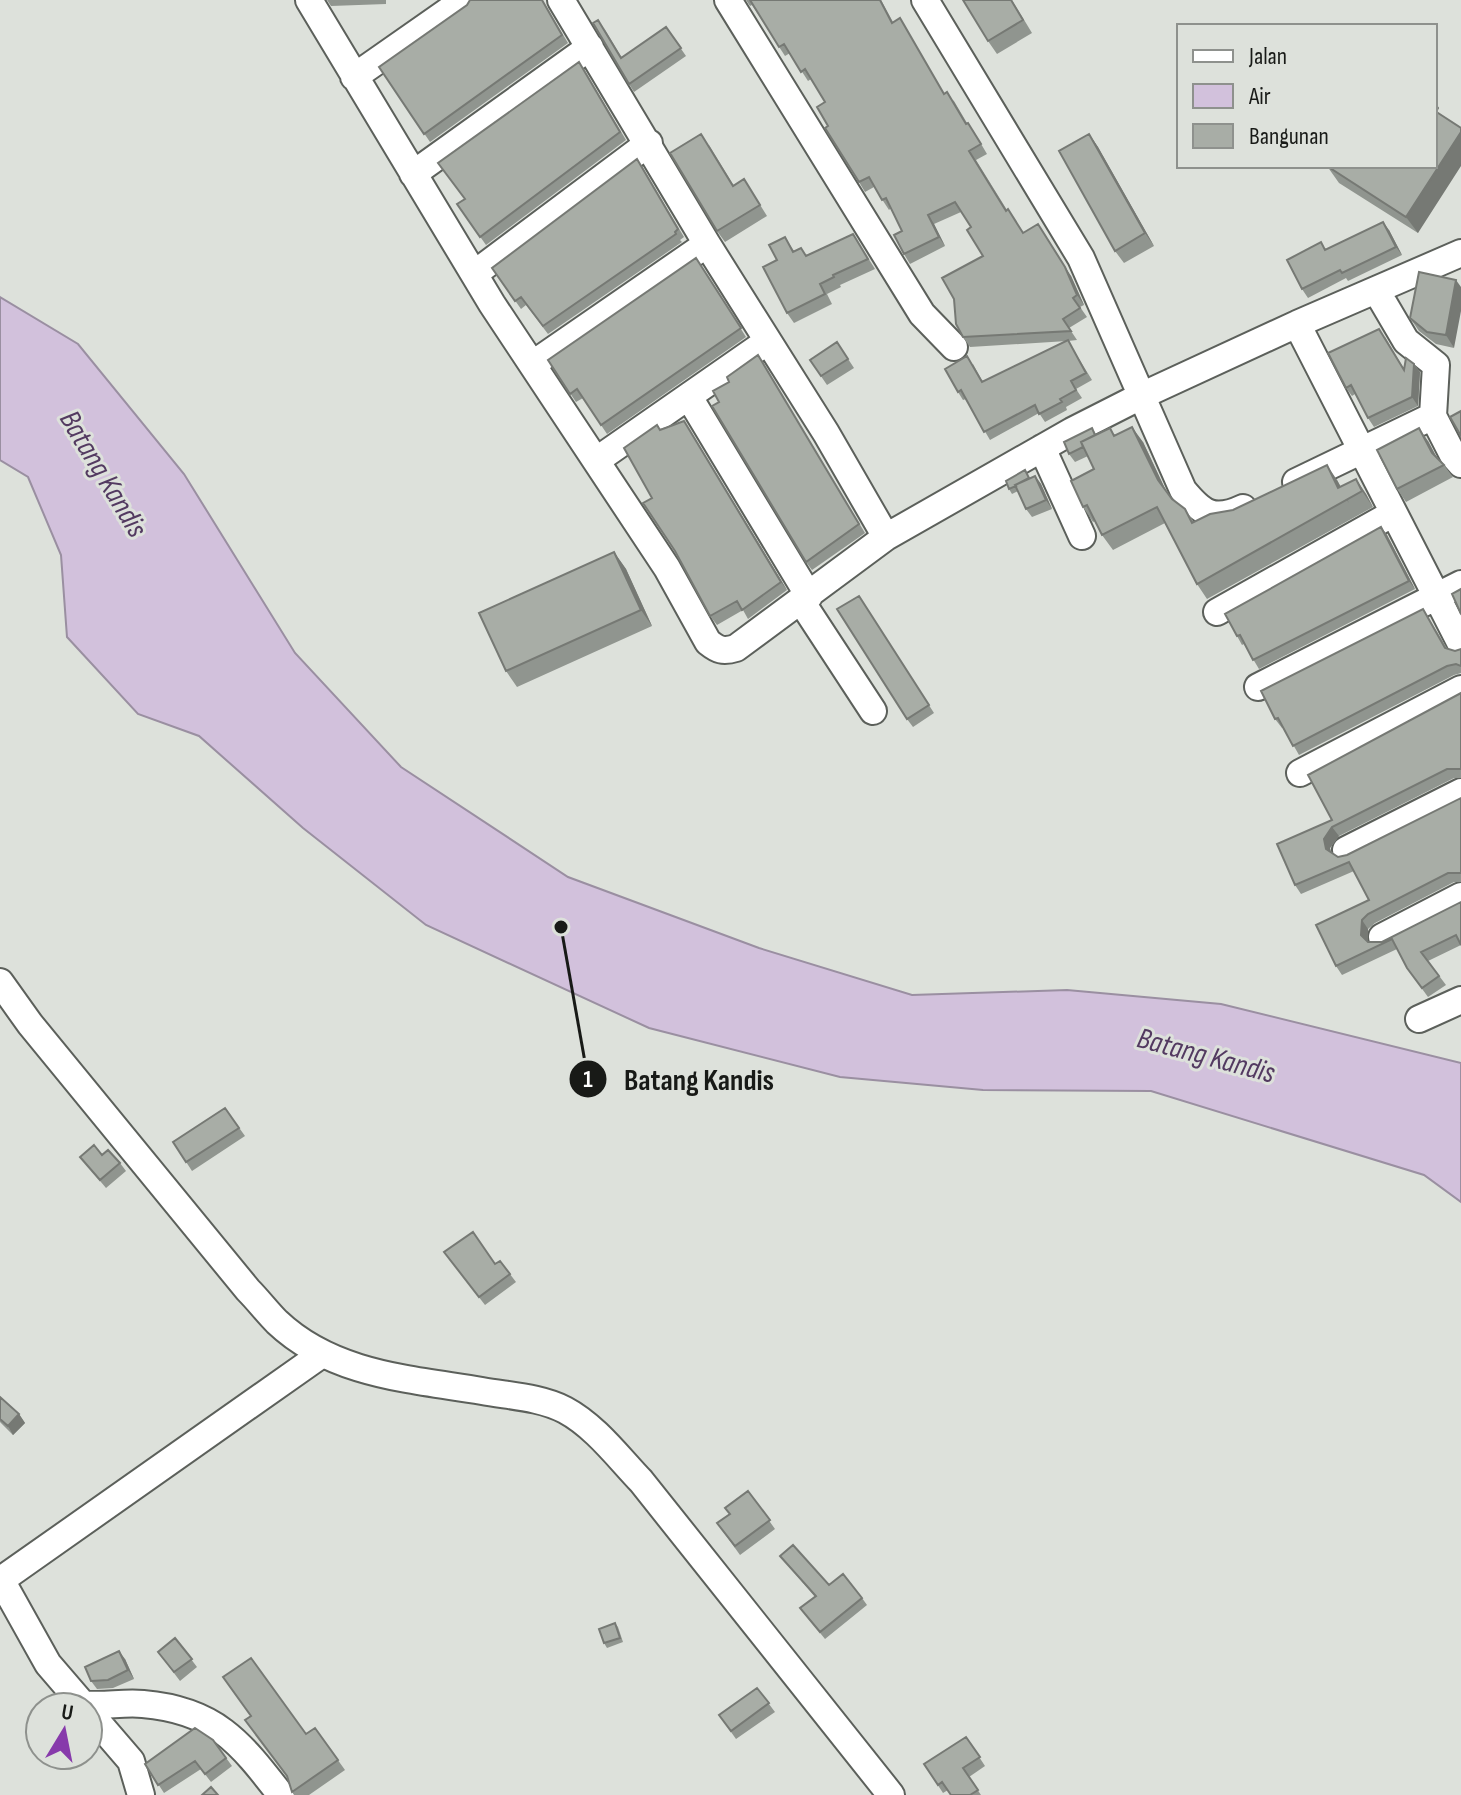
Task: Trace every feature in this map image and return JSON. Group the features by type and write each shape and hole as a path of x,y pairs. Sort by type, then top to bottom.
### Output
{"street":[{"path":"309,0 474,274 667,568 708,642 725,652 736,648 805,599 886,537 1042,448 1141,396 1461,253"},
{"path":"354,77 464,0"},
{"path":"561,0 886,537"},
{"path":"728,0 922,314 954,347"},
{"path":"925,0 1081,258 1170,464 1183,490 1199,509 1213,515 1224,515 1433,416"},
{"path":"413,174 590,47"},
{"path":"474,274 649,143"},
{"path":"533,364 707,244"},
{"path":"1376,290 1406,341 1449,362 1433,416 1461,464"},
{"path":"1297,324 1461,644"},
{"path":"597,460 768,341"},
{"path":"689,397 873,711"},
{"path":"1042,448 1082,536"},
{"path":"1217,612 1392,514"},
{"path":"1258,687 1461,584"},
{"path":"1300,773 1461,689"},
{"path":"1346,850 1461,792"},
{"path":"1382,937 1461,896"},
{"path":"0,982 30,1024 248,1290 278,1322 322,1354 373,1373 542,1401 577,1417 641,1481 891,1795"},
{"path":"1419,1019 1461,1000"},
{"path":"71,1691 48,1664 0,1579 322,1354"},
{"path":"104,1707 160,1706 208,1720 241,1746 281,1795"},
{"path":"104,1729 131,1761 141,1795"}],"water":[{"path":"0,297 78,344 184,474 295,653 401,767 568,877 759,948 912,995 1067,990 1221,1004 1461,1063 1461,1202 1424,1175 1151,1091 983,1090 840,1077 649,1028 426,925 303,828 199,736 138,714 67,637 61,555 28,477 0,460"}],"building":[{"path":"470,0 542,0 562,35 424,134 379,67"},
{"path":"750,0 880,0 892,23 900,18 944,94 947,92 981,144 969,151 1006,211 1008,209 1023,233 1038,224 1065,267 1077,295 1073,298 1080,308 1063,319 1071,331 963,337 956,324 954,299 942,278 983,256 967,230 971,227 955,202 928,215 939,237 904,254 894,235 902,231 886,198 882,200 869,177 859,182 825,128 828,126 817,107 825,102 805,69 801,72 784,44 779,47"},
{"path":"963,0 1011,0 1023,20 988,41"},
{"path":"598,20 621,58 666,27 681,48 629,84 593,23"},
{"path":"579,62 620,132 480,237 457,204 465,199 438,163"},
{"path":"1437,112 1461,128 1461,132 1406,217 1330,168 1437,168"},
{"path":"701,134 733,186 744,179 760,205 717,231 670,153"},
{"path":"1089,134 1145,233 1115,251 1059,151"},
{"path":"637,159 678,229 676,234 543,326 521,297 515,301 492,268"},
{"path":"1383,222 1396,247 1302,289 1287,260 1321,242 1325,250"},
{"path":"853,234 868,259 833,275 820,284 825,294 787,313 763,267 777,260 769,245 785,237 793,252 801,248 806,256"},
{"path":"696,258 741,328 601,425 577,389 570,394 548,360"},
{"path":"1419,272 1456,280 1446,335 1427,332 1410,318"},
{"path":"1379,329 1404,370 1406,358 1414,364 1412,397 1368,418 1351,385 1346,388 1328,353"},
{"path":"1068,340 1086,373 1071,381 1076,390 1060,399 1062,402 1039,414 1035,405 984,432 961,390 958,392 945,369 967,356 982,382"},
{"path":"837,342 848,359 821,376 810,360"},
{"path":"758,355 859,524 806,562 712,406 719,402 713,391 729,382 727,377"},
{"path":"1461,411 1461,436 1450,417"},
{"path":"684,421 781,582 742,610 737,601 710,616 675,551 643,503 652,498 624,448 657,425 660,430"},
{"path":"1132,427 1158,480 1172,499 1185,509 1192,523 1210,514 1233,510 1327,465 1338,488 1356,479 1362,491 1197,584 1157,507 1102,535 1087,505 1083,507 1071,481 1094,469 1081,442 1110,428 1114,436"},
{"path":"1092,428 1095,435 1081,442 1083,447 1069,454 1064,442"},
{"path":"1419,428 1432,453 1444,465 1397,489 1377,450"},
{"path":"1025,470 1029,478 1009,489 1006,481"},
{"path":"1035,476 1046,500 1026,509 1015,485"},
{"path":"1381,527 1409,581 1253,660 1225,614"},
{"path":"614,552 641,610 506,671 479,613"},
{"path":"1461,589 1461,614 1452,594"},
{"path":"859,596 929,705 907,719 837,609"},
{"path":"1423,609 1445,648 1461,649 1461,666 1447,666 1293,746 1261,691"},
{"path":"1461,693 1461,769 1447,769 1332,827 1324,839 1326,849 1338,857 1347,855 1461,798 1461,873 1448,873 1368,914 1362,920 1361,935 1368,942 1382,942 1461,902 1461,945 1456,935 1421,952 1439,976 1422,988 1392,939 1336,966 1316,925 1369,900 1349,862 1295,885 1277,844 1332,820 1308,775"},
{"path":"225,1108 239,1128 186,1162 173,1142"},
{"path":"94,1145 102,1155 108,1150 120,1163 100,1180 80,1157"},
{"path":"473,1232 495,1264 500,1261 510,1274 479,1297 444,1252"},
{"path":"0,1397 19,1414 8,1426 0,1419"},
{"path":"748,1491 770,1520 735,1546 717,1523 730,1514 725,1508"},
{"path":"793,1545 829,1585 843,1574 862,1598 820,1632 800,1608 816,1596 780,1556"},
{"path":"615,1623 620,1638 604,1643 599,1629"},
{"path":"175,1638 192,1659 174,1672 158,1652"},
{"path":"119,1651 128,1670 108,1680 91,1681 85,1667"},
{"path":"251,1658 306,1734 315,1728 338,1760 292,1792 287,1776 245,1720 251,1716 223,1677"},
{"path":"757,1688 769,1703 731,1731 719,1715"},
{"path":"195,1728 213,1740 226,1758 205,1774 195,1761 158,1785 145,1764"},
{"path":"966,1737 980,1757 963,1768 978,1790 970,1795 951,1795 942,1782 938,1785 924,1764"},
{"path":"211,1787 218,1795 202,1795"}],"place":[{"name":"Batang Kandis","path":"561,927"}]}
